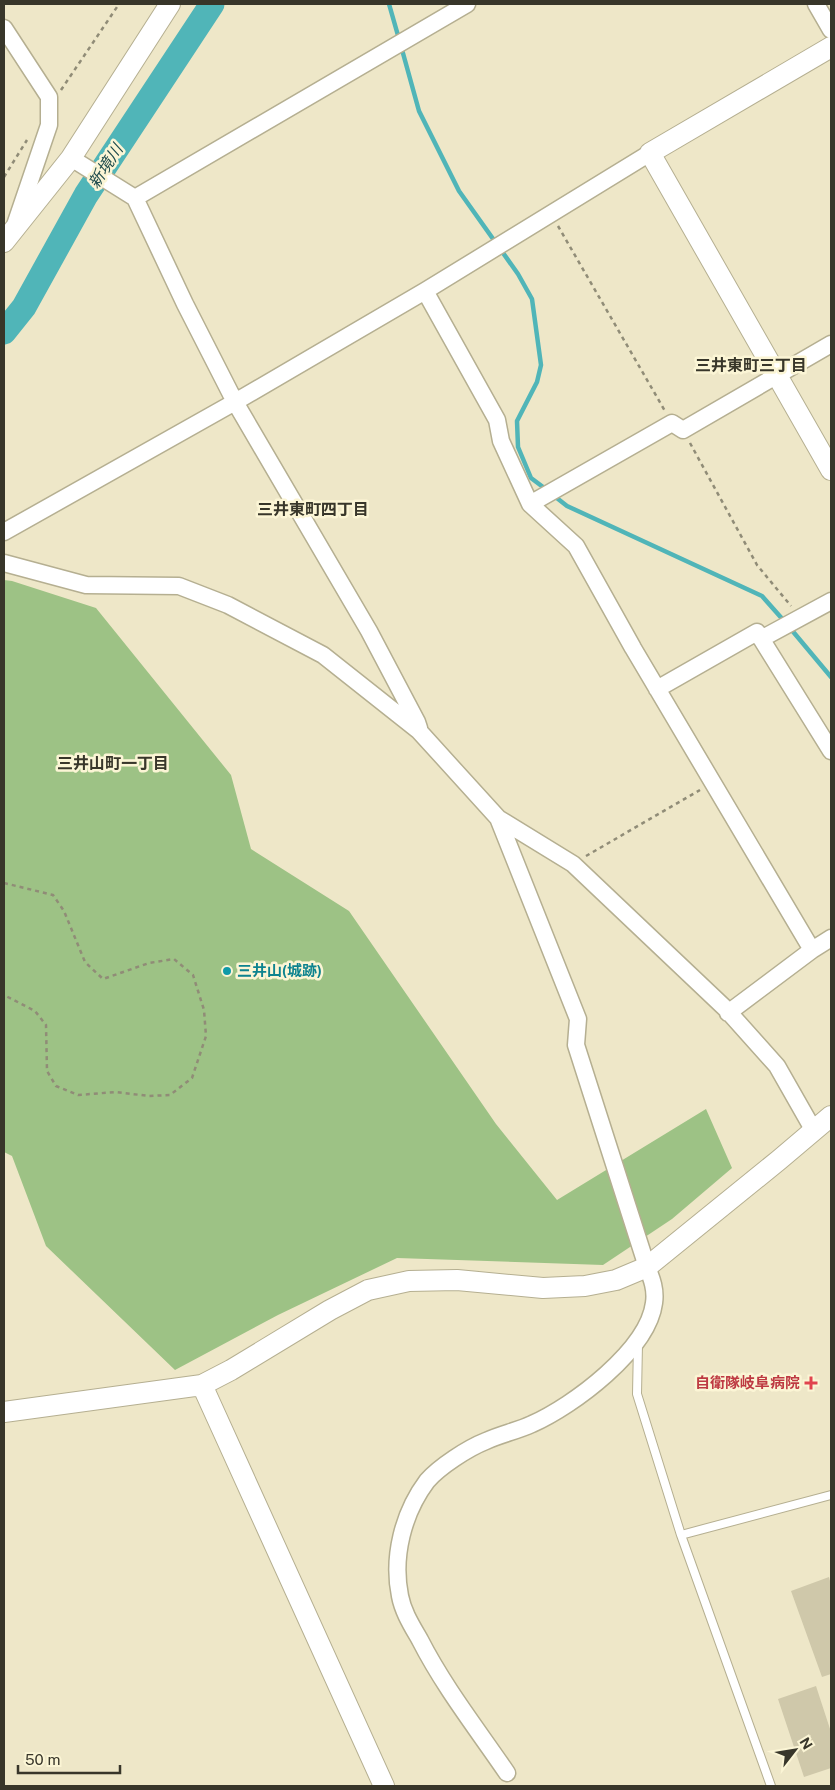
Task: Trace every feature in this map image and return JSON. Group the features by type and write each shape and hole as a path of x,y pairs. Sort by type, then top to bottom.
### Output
{"street":[{"path":"9,235 75,160 170,4"},
{"path":"132,196 467,4"},
{"path":"816,4 831,30"},
{"path":"4,28 49,97 49,124 9,235"},
{"path":"4,532 235,402 425,291 650,153 831,47"},
{"path":"650,153 831,470"},
{"path":"75,160 132,196 184,304 235,402 369,631 417,722 419,730"},
{"path":"425,291 496,420 502,441 530,504 576,546 657,689 812,950"},
{"path":"530,504 776,375 831,344"},
{"path":"4,563 86,585 178,586 228,606 323,655 419,730 498,818 573,864 728,1013 777,1066 814,1131"},
{"path":"761,639 800,616 831,601"},
{"path":"657,689 757,632 831,750"},
{"path":"498,818 578,1019 576,1045 647,1267 655,1286 654,1304 644,1332 618,1365 578,1399 533,1424 484,1441 443,1466 428,1481 412,1505 402,1533 398,1566 400,1595 406,1616 431,1662 507,1773"},
{"path":"728,1013 831,938"},
{"path":"4,1412 202,1385 231,1370 330,1310 368,1290 409,1281 457,1280 543,1288 585,1286 616,1280 647,1267 831,1116"},
{"path":"202,1385 384,1786"}],"lane":[{"path":"638,1340 637,1394 681,1535 771,1786"},
{"path":"681,1535 831,1495"}],"path":[{"path":"551,215 678,427 757,565 800,616"},
{"path":"573,864 712,783"},
{"path":"4,883 53,894 64,912 85,962 104,979 149,963 174,959 193,975 204,1010 206,1036 192,1078 170,1095 150,1096 116,1092 78,1095 56,1086 47,1071 46,1025 35,1011 4,995"}],"green space":[{"path":"4,580 96,608 231,775 251,849 349,911 496,1124 557,1200 706,1109 732,1168 672,1219 603,1265 397,1258 278,1315 175,1370 46,1246 12,1156 4,1152"}],"building":[{"path":"829,1577 831,1585 831,1674 822,1677 791,1591"},
{"path":"816,1686 831,1732 831,1768 804,1777 778,1699"}],"waterway":[{"name":"新境川","path":"4,332 24,307 86,195 212,4"},
{"path":"389,4 399,39"},
{"path":"401,46 419,111 459,191 518,274 532,299 541,365 537,382 517,421 518,447 531,478 547,490"},
{"path":"553,495 567,506 762,596 785,622"},
{"path":"790,628 831,677"}],"place":[{"name":"三井山(城跡)","path":"227,971"},
{"name":"自衛隊岐阜病院","path":"811,1383"}],"district":[{"name":"三井東町三丁目","path":"751,365"},
{"name":"三井東町四丁目","path":"313,509"},
{"name":"三井山町一丁目","path":"113,763"}]}
